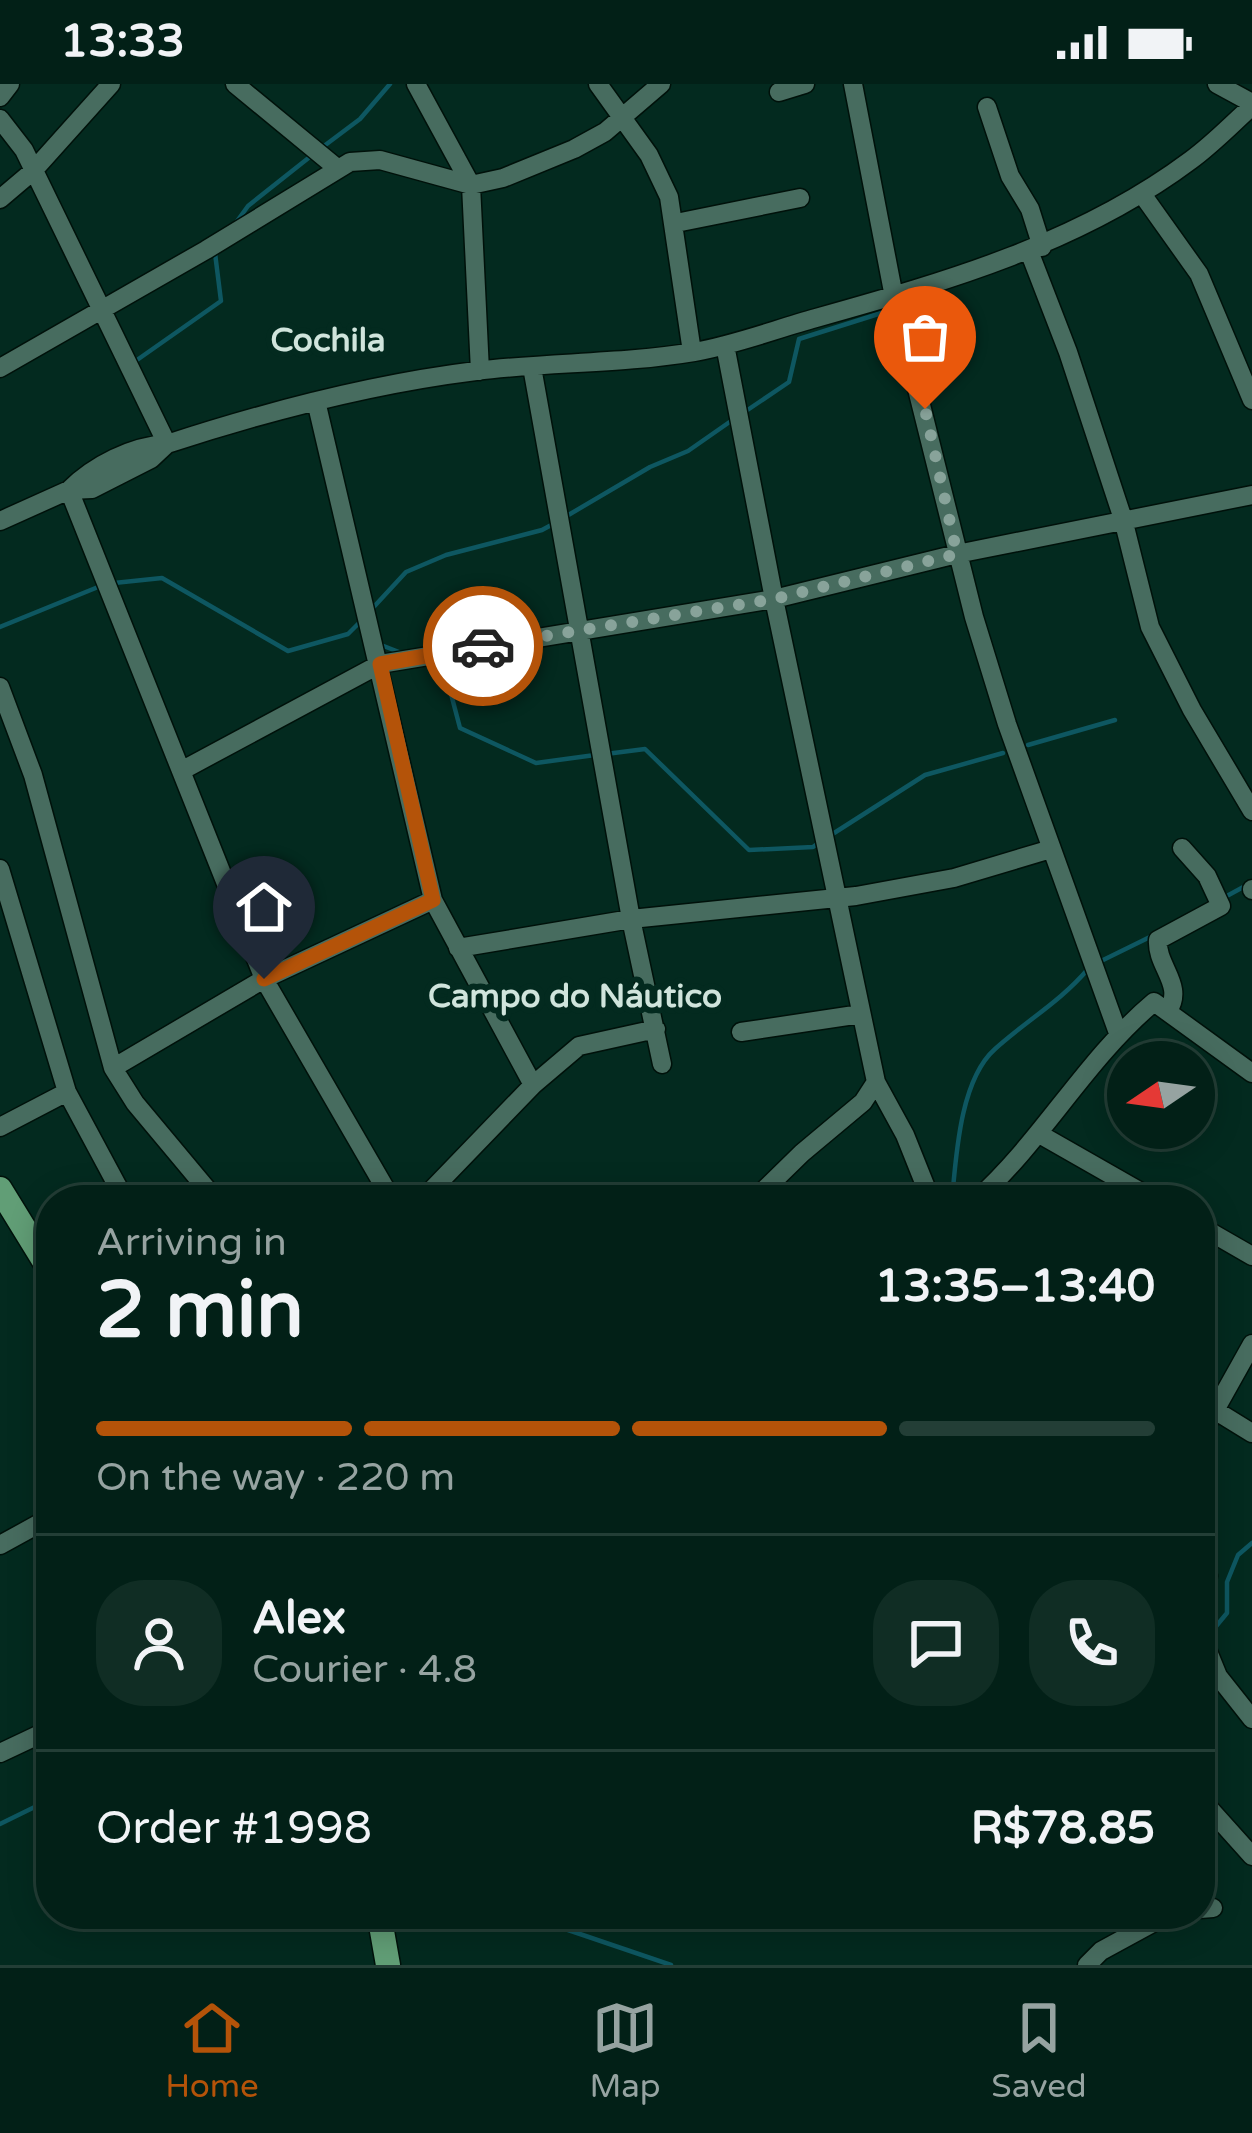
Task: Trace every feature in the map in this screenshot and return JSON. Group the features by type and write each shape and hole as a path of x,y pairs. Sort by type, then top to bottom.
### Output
{"main road":[{"path":"0,1189 36,1248"},
{"path":"382,1929 388,1965"}],"street":[{"path":"0,97 10,84"},
{"path":"0,199 33,171 111,84"},
{"path":"235,84 337,168"},
{"path":"416,84 470,185 479,371"},
{"path":"598,84 649,155 669,197 692,352"},
{"path":"0,368 337,168 362,158 470,185 503,178 574,149 624,119 661,84"},
{"path":"778,92 801,84"},
{"path":"853,84 894,297 957,554 1007,724 1118,1033"},
{"path":"0,521 69,490 85,474 145,445 167,444 395,383 725,345 894,297 1035,249 1142,194 1194,158 1252,104 1217,84"},
{"path":"987,107 1010,176 1030,209 1035,249 1124,519 1150,627 1252,811"},
{"path":"0,119 23,150 167,444"},
{"path":"1142,194 1199,274 1252,400"},
{"path":"676,223 800,198"},
{"path":"725,345 876,1082 925,1185"},
{"path":"532,367 631,919 662,1064"},
{"path":"316,401 433,900 533,1085"},
{"path":"69,490 264,979 383,1185"},
{"path":"182,771 380,664 774,599 957,554 1252,495"},
{"path":"0,687 33,775 113,1068 135,1103 203,1185"},
{"path":"991,1185 1040,1135 1118,1033 1175,1000 1156,948 1158,940 1222,906 1207,876 1182,848"},
{"path":"458,948 631,919 837,897 954,878 1051,849"},
{"path":"0,869 67,1092 117,1185"},
{"path":"113,1068 264,979 433,900"},
{"path":"1161,1007 1252,1073"},
{"path":"741,1032 861,1014"},
{"path":"436,1185 533,1085 579,1046 656,1029"},
{"path":"771,1185 862,1102 876,1082"},
{"path":"0,1127 67,1092"},
{"path":"1040,1135 1128,1185"},
{"path":"1215,1235 1252,1256"},
{"path":"1215,1395 1252,1344"},
{"path":"1215,1411 1252,1432"},
{"path":"0,1545 36,1525"},
{"path":"1215,1669 1252,1719"},
{"path":"0,1754 36,1737"},
{"path":"1215,1815 1252,1856"},
{"path":"1087,1965 1142,1929"}],"waterway":[{"path":"320,149 360,119 390,84"},
{"path":"235,224 248,206 311,156"},
{"path":"137,360 221,301 215,253"},
{"path":"746,411 789,382 799,339 891,310"},
{"path":"565,517 650,467 688,451 731,421"},
{"path":"370,611 406,572 446,555 555,523"},
{"path":"114,583 162,578 288,651 348,634 363,619"},
{"path":"0,627 103,585"},
{"path":"381,645 404,654"},
{"path":"426,663 445,671 460,728 536,763 595,755"},
{"path":"1028,745 1115,720"},
{"path":"606,754 645,749 749,850 813,847 821,841"},
{"path":"831,835 925,775 1003,753"},
{"path":"1225,897 1247,885"},
{"path":"1097,963 1152,936"},
{"path":"953,1185 967,1099 983,1063 1088,969"},
{"path":"1215,1628 1227,1613 1227,1582 1238,1555 1252,1543"},
{"path":"0,1824 36,1806"},
{"path":"565,1929 671,1965"}],"way so far":[{"path":"483,646 774,599 957,554 925,409"}],"district":[{"name":"Cochila","path":"328,339"},
{"name":"Campo do Náutico","path":"575,995"}],"route":[{"path":"264,979 433,900 380,664 483,646"}]}
